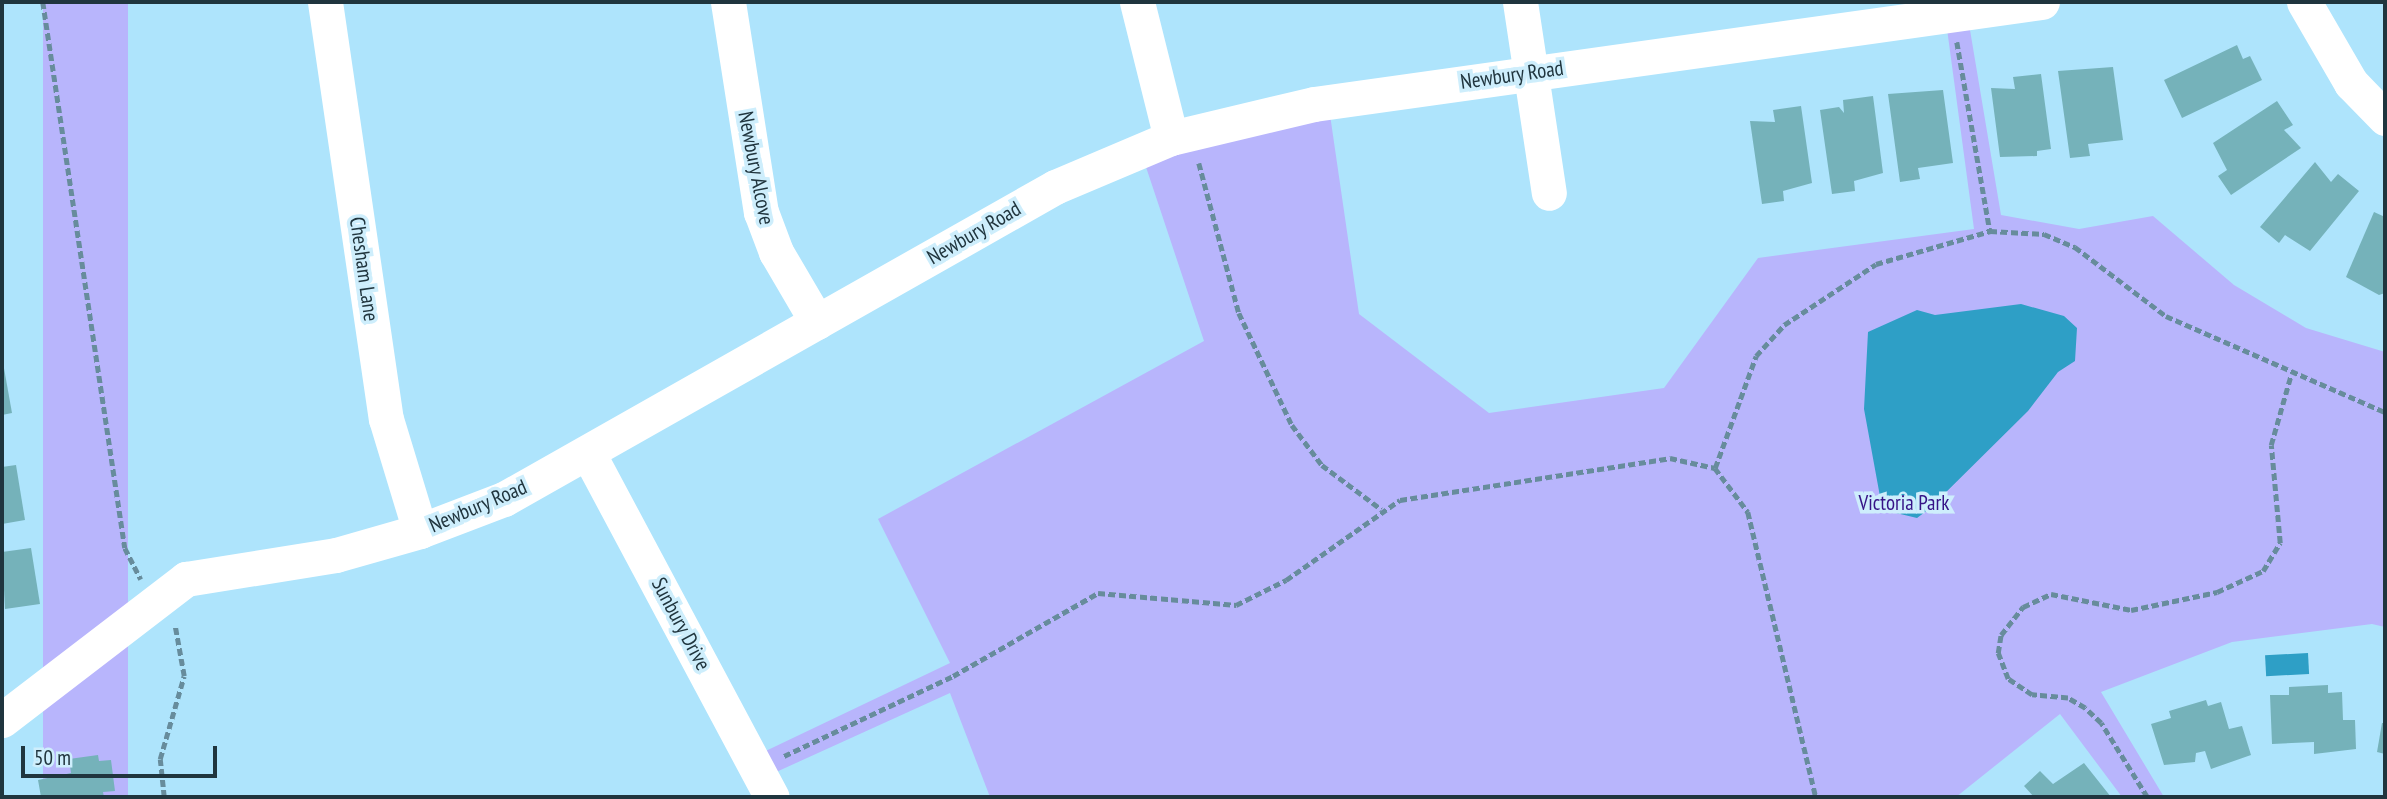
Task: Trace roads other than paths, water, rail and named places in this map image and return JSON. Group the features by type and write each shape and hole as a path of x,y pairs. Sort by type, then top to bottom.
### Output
{"street":[{"name":"Chesham Lane","path":"325,2 386,419 420,531"},
{"name":"Newbury Alcove","path":"728,2 761,212 776,252 817,322"},
{"path":"1137,2 1181,135"},
{"path":"1520,2 1549,193"},
{"name":"Newbury Road","path":"2,720 156,598 186,579 336,555 420,531 503,499 1067,181 1181,135 1314,104 1935,10 2042,2"},
{"path":"2304,2 2351,83 2385,118"},
{"name":"Sunbury Drive","path":"588,453 765,782"}],"water":[{"path":"2021,304 2064,316 2077,328 2075,361 2058,372 2028,411 1929,509 1917,518 1892,512 1881,502 1864,409 1868,332 1917,310 1935,315"},
{"path":"2308,653 2309,674 2266,676 2265,655"}],"park label":[{"name":"Victoria Park","path":"1904,503"}]}
